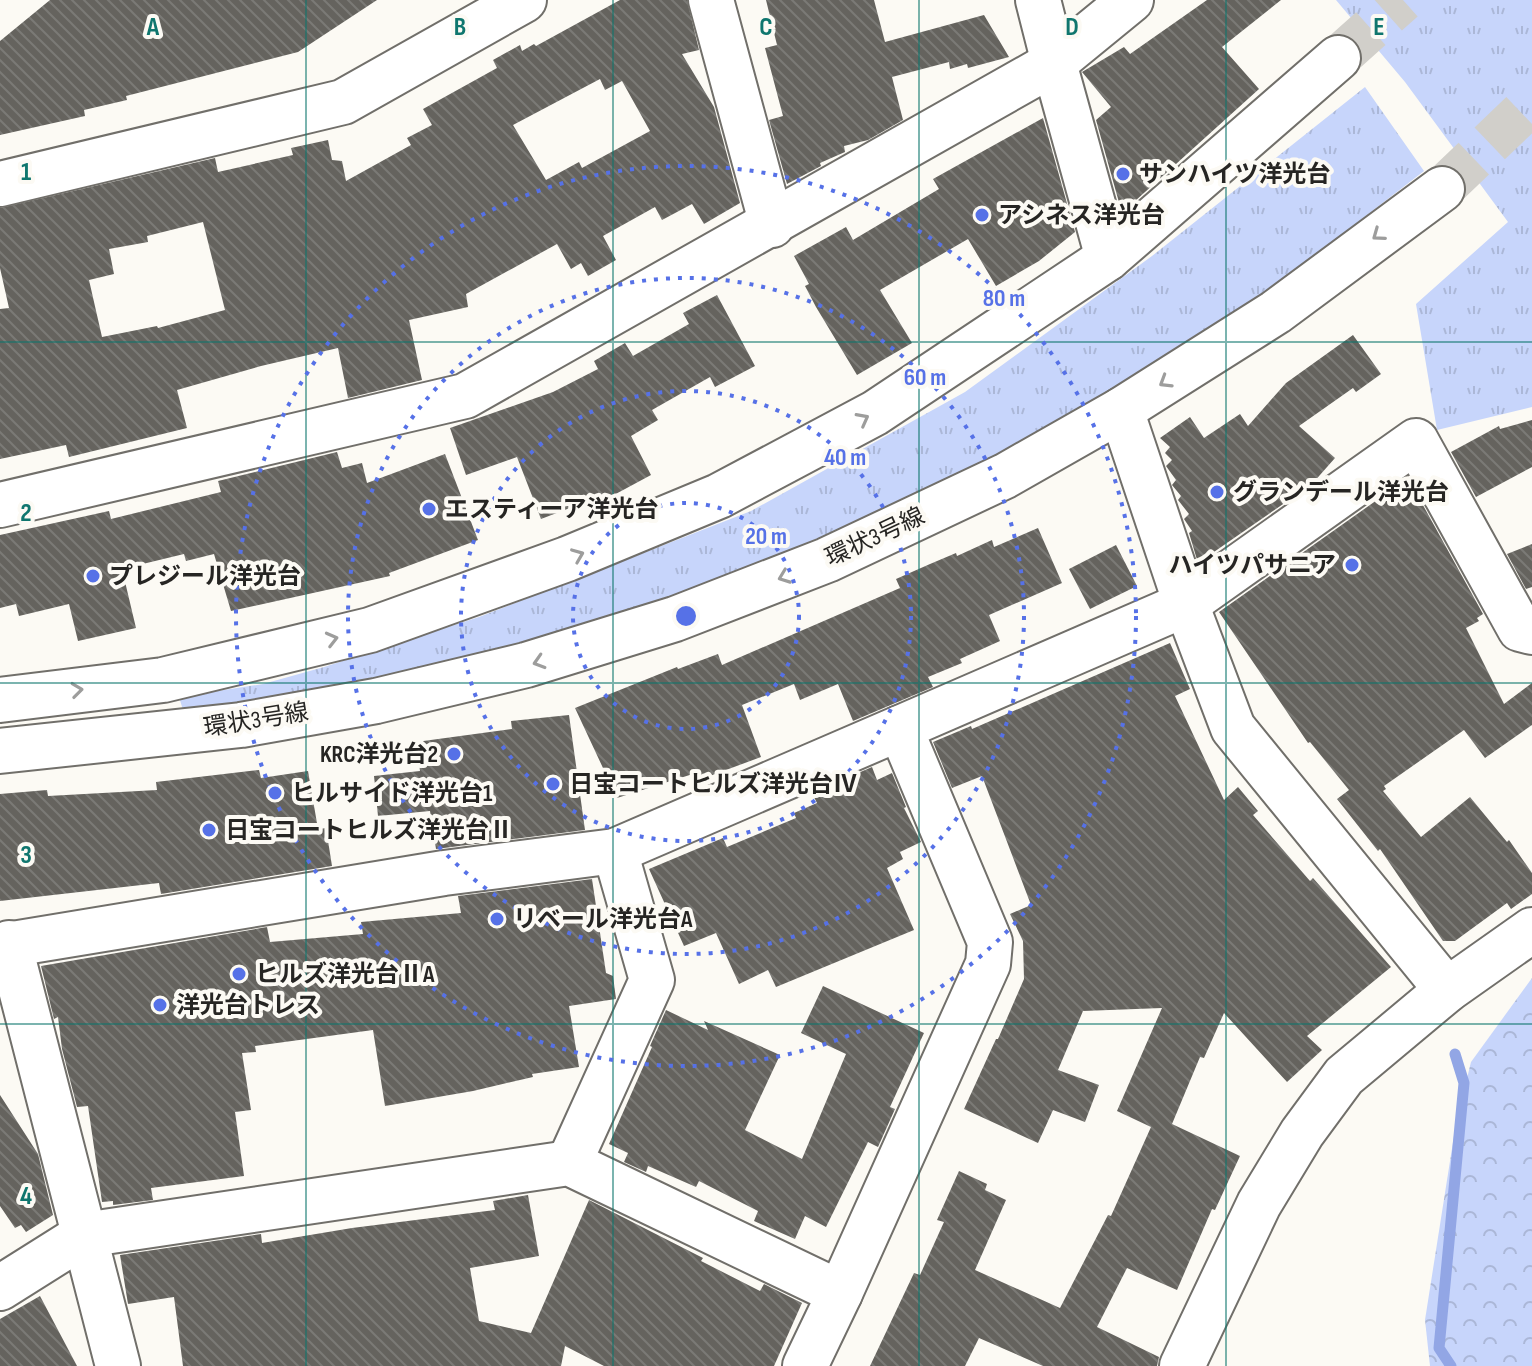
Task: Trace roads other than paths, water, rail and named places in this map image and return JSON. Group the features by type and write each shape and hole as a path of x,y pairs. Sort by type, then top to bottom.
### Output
{"street":[{"path":"0,184 343,102 524,0"},
{"path":"711,0 772,225"},
{"path":"1038,0 1108,258"},
{"path":"0,505 465,396 1054,63 1131,0"},
{"path":"0,700 163,680 370,630 567,559 719,496 875,413 1108,258 1338,58"},
{"name":"環状3号線","path":"0,751 241,725 376,701 526,665 675,619 827,560 1005,476 1121,410 1276,312 1442,189"},
{"path":"1121,410 1186,604 1233,728 1447,990"},
{"path":"118,1366 4,944 444,873 615,851 1186,604 1416,441 1520,629 1532,632"},
{"path":"805,1366 988,964 990,942 900,728"},
{"path":"569,1163 652,980 615,851"},
{"path":"1182,1366 1259,1204 1302,1133 1344,1076 1447,990 1532,930"},
{"path":"0,1288 84,1235 569,1163 840,1293"}],"waterway":[{"path":"1451,1366 1439,1348 1464,1083 1455,1054"}],"tunnel":[{"path":"1338,58 1403,0"},
{"path":"1442,189 1532,103"}],"place":[{"name":"サンハイツ洋光台","path":"1123,174"},
{"name":"アシネス洋光台","path":"982,215"},
{"name":"グランデール洋光台","path":"1217,492"},
{"name":"エスティーア洋光台","path":"429,509"},
{"name":"ハイツパサニア","path":"1352,565"},
{"name":"プレジール洋光台","path":"93,576"},
{"name":"KRC洋光台2","path":"454,754"},
{"name":"日宝コートヒルズ洋光台Ⅳ","path":"553,784"},
{"name":"ヒルサイド洋光台1","path":"275,793"},
{"name":"日宝コートヒルズ洋光台Ⅱ","path":"209,830"},
{"name":"リベール洋光台A","path":"497,919"},
{"name":"ヒルズ洋光台ⅡA","path":"239,974"},
{"name":"洋光台トレス","path":"160,1005"}]}
